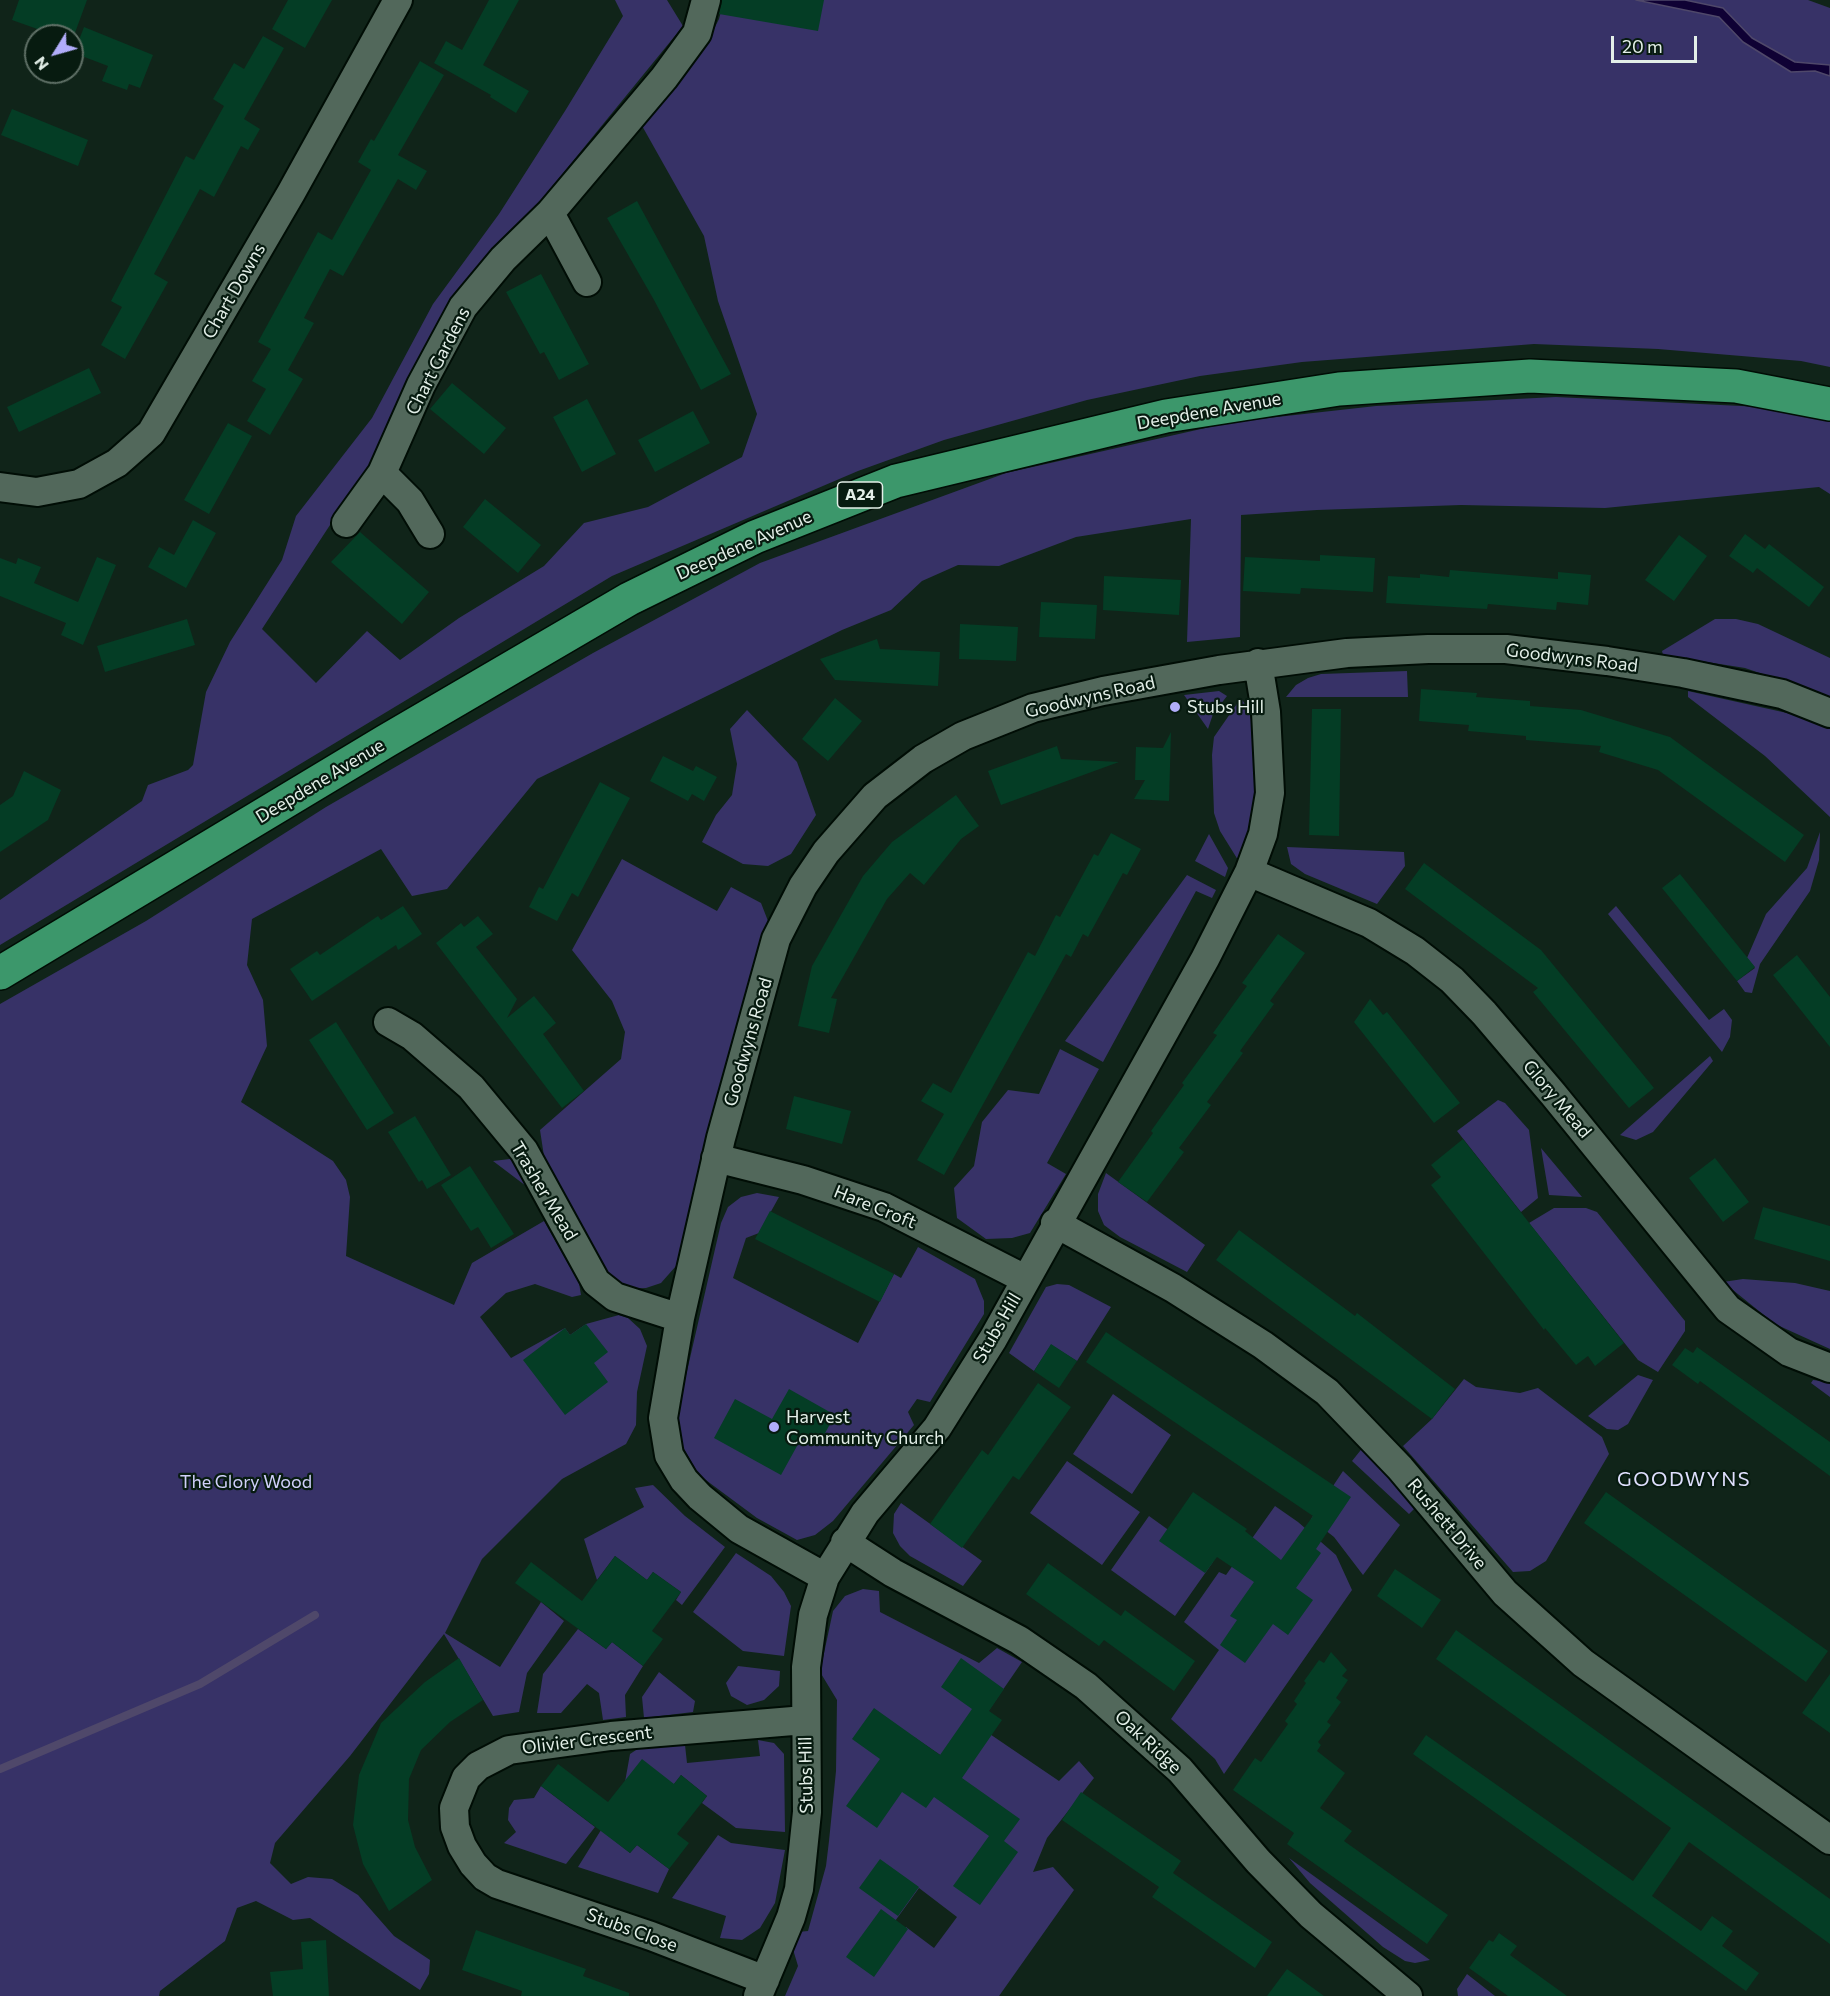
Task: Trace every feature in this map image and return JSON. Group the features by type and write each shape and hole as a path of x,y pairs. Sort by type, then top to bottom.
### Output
{"highway":[{"name":"Deepdene Avenue","path":"0,973 386,741 629,599 755,537 896,481 1166,416 1339,389 1530,376 1737,386 1830,404"}],"street":[{"name":"Chart Downs","path":"0,487 37,492 78,484 117,463 151,432 291,194 398,0"},
{"name":"Chart Gardens","path":"346,523 382,473 421,385 463,307 503,259 550,213 664,78 697,33 706,0"},
{"path":"550,213 587,282"},
{"path":"382,473 410,501 430,534"},
{"name":"Goodwyns Road","path":"825,1577 739,1529 684,1480 669,1455 663,1418 680,1318 716,1158 776,939 803,886 826,852 875,796 923,759 963,736 1033,708 1103,691 1258,663 1369,652 1506,649 1683,673 1782,694 1830,713"},
{"name":"Stubs Hill","path":"762,1988 799,1889 807,1812 806,1667 813,1615 825,1577 845,1542 893,1479 937,1428 993,1339 1205,959 1249,872 1263,834 1270,793 1266,712 1258,663"},
{"name":"Glory Mead","path":"1249,872 1369,923 1414,951 1452,980 1484,1013 1545,1085 1728,1309 1789,1352 1830,1368"},
{"name":"Trasher Mead","path":"388,1022 412,1036 471,1087 524,1151 596,1282 615,1297 680,1318"},
{"name":"Hare Croft","path":"716,1158 803,1180 884,1207 1025,1279"},
{"name":"Rushett Drive","path":"1056,1223 1173,1288 1263,1345 1327,1392 1400,1468 1505,1593 1583,1663 1830,1840"},
{"name":"Oak Ridge","path":"845,1542 893,1573 1019,1640 1086,1686 1180,1770 1258,1861 1311,1915 1408,1996"},
{"name":"Olivier Crescent","path":"497,1884 485,1877 472,1864 455,1827 454,1808 466,1778 491,1758 509,1750 611,1736 805,1720"},
{"name":"Stubs Close","path":"497,1884 651,1936 762,1988"}],"green space":[{"path":"615,0 667,0 683,26 449,313 381,447 262,629 316,683 367,631 400,660 459,618 544,566 584,523 648,507 742,457 757,414 718,301 704,236 641,124 711,35 719,19 724,0 1636,0 1719,17 1743,42 1790,71 1815,71 1830,76 1830,367 1801,361 1658,349 1534,344 1302,362 1200,376 1087,400 944,440 858,471 612,576 0,945 0,900 142,801 148,785 188,770 193,765 206,692 230,642 282,560 296,516 372,418 433,304 499,214 565,111 623,16"},
{"path":"1685,0 1808,0 1830,8 1830,65 1795,62 1752,38 1723,8"},
{"name":"The Glory Wood","path":"1556,397 1762,407 1830,420 1830,494 1819,487 1605,508 1461,505 1241,515 1240,637 1187,642 1191,519 1076,537 999,566 958,565 922,581 891,610 842,630 537,779 447,889 412,896 381,849 252,919 247,965 263,1000 267,1046 241,1102 333,1161 346,1180 350,1197 346,1256 454,1305 472,1263 544,1221 579,1283 581,1295 572,1297 535,1284 506,1293 480,1317 511,1358 565,1328 570,1335 586,1324 619,1315 628,1318 640,1329 647,1346 637,1392 636,1425 626,1444 562,1479 482,1559 445,1633 500,1667 541,1602 564,1621 527,1673 519,1712 493,1716 444,1634 350,1756 275,1843 270,1863 291,1884 308,1877 332,1879 358,1895 394,1936 430,1960 429,1974 420,1990 310,1918 293,1920 256,1901 237,1908 225,1941 160,1991 159,1996 0,1996 0,1004 146,921 326,807 593,653 760,563 1006,473 1232,422 1376,406"},
{"path":"1715,619 1736,619 1758,624 1830,658 1830,697 1745,668 1663,655 1662,651"},
{"path":"1407,671 1408,697 1286,697 1296,685 1321,674"},
{"path":"1219,691 1227,696 1213,714 1208,729 1184,695"},
{"path":"1688,691 1787,713 1830,727 1830,817 1765,756 1688,697"},
{"path":"1241,698 1248,709 1253,726 1256,788 1251,826 1238,860 1220,831 1214,813 1212,755 1214,737"},
{"path":"747,710 797,762 816,815 791,854 768,866 743,864 702,842 716,815 732,795 737,764 730,729"},
{"path":"1820,832 1819,860 1810,891 1760,964 1752,993 1745,992 1737,981 1755,968 1747,958 1766,914 1807,868"},
{"path":"1209,834 1228,868 1225,877 1195,861"},
{"path":"1287,847 1404,852 1405,866 1377,904 1305,874 1291,864"},
{"path":"622,859 717,911 731,887 761,903 768,921 739,1017 676,1266 661,1283 646,1288 623,1289 607,1276 545,1163 540,1130 621,1059 625,1032 612,1001 572,950"},
{"path":"1187,875 1216,890 1212,898 1196,891 1103,1062 1065,1041"},
{"path":"1616,906 1709,1020 1724,1009 1732,1020 1730,1037 1722,1052 1608,914"},
{"path":"1060,1049 1099,1069 1047,1163 1066,1174 1030,1233 1012,1238 986,1239 957,1218 954,1188 974,1166 982,1122 1008,1090 1039,1094"},
{"path":"1710,1056 1713,1061 1653,1132 1636,1140 1620,1135"},
{"path":"1498,1100 1505,1103 1529,1130 1538,1198 1521,1212 1457,1131"},
{"path":"1541,1148 1582,1197 1549,1195"},
{"path":"518,1158 530,1189 493,1161"},
{"path":"1106,1173 1205,1245 1187,1272 1120,1237 1104,1225 1098,1211 1098,1194"},
{"path":"757,1193 779,1197 759,1233 746,1238 733,1278 858,1343 894,1274 901,1278 918,1247 975,1279 984,1301 984,1314 930,1402 917,1399 908,1412 914,1425 833,1521 815,1535 797,1540 757,1518 699,1475 683,1447 676,1419 721,1223 728,1207 741,1197"},
{"path":"1554,1208 1586,1208 1597,1212 1685,1321 1685,1331 1658,1372 1638,1360 1529,1223"},
{"path":"1743,1279 1795,1283 1830,1291 1830,1349 1775,1324 1723,1282"},
{"path":"1057,1284 1069,1285 1111,1307 1077,1361 1051,1345 1034,1371 1009,1353 1046,1287"},
{"path":"1638,1375 1653,1380 1628,1424 1618,1430 1607,1429 1588,1416"},
{"path":"1464,1379 1476,1387 1520,1393 1538,1388 1602,1437 1609,1454 1546,1561 1530,1571 1513,1572 1403,1446 1432,1419"},
{"path":"1813,1380 1830,1382 1830,1397 1811,1383"},
{"path":"1113,1394 1171,1435 1132,1494 1073,1454"},
{"path":"1364,1446 1415,1508 1409,1514 1352,1461"},
{"path":"1067,1461 1140,1512 1102,1565 1030,1513"},
{"path":"1343,1471 1400,1525 1363,1575 1334,1537 1311,1519"},
{"path":"653,1485 685,1516 725,1547 682,1605 676,1600 681,1592 653,1572 647,1580 615,1556 597,1580 584,1539 644,1507 635,1488"},
{"path":"901,1503 982,1561 963,1586 910,1556 900,1546 893,1533 894,1514"},
{"path":"1275,1506 1298,1522 1336,1555 1352,1590 1224,1774 1215,1759 1171,1719 1219,1650 1184,1622 1219,1572 1226,1575"},
{"path":"1149,1516 1213,1562 1175,1616 1111,1570"},
{"path":"736,1553 771,1576 784,1592 791,1606 784,1656 743,1651 693,1612"},
{"path":"863,1589 879,1591 880,1612 979,1663 997,1648 1022,1662 978,1726 1059,1781 1079,1761 1094,1778 1047,1838 1033,1872 1053,1867 1074,1890 999,1996 785,1996 798,1966 792,1946 798,1932 808,1931 826,1866 836,1771 837,1700 820,1672 833,1611 845,1596","holes":["914,1737 955,1765 935,1796","919,1888 957,1917 934,1948 906,1927 899,1935 890,1928"]},
{"path":"578,1629 606,1649 612,1642 643,1666 625,1695 626,1717 603,1720 599,1693 587,1684 561,1713 537,1713 543,1674"},
{"path":"738,1666 780,1671 779,1686 764,1700 747,1705 731,1696 726,1683"},
{"path":"659,1672 695,1701 693,1712 644,1718 642,1697"},
{"path":"758,1740 774,1743 784,1754 785,1832 736,1828 702,1803 707,1796 681,1775 674,1784 625,1782 630,1754 642,1746 685,1745 687,1763 760,1756"},
{"path":"541,1786 595,1827 566,1864 504,1843 516,1832 508,1820 509,1808 514,1800 534,1798"},
{"path":"601,1830 630,1853 637,1845 669,1869 658,1893 578,1867"},
{"path":"718,1835 731,1843 785,1850 775,1903 760,1928 742,1940 720,1938 726,1916 672,1898"},
{"path":"1289,1858 1430,1960 1415,1963 1405,1961 1383,1947 1310,1883"},
{"path":"1467,1974 1495,1996 1458,1996 1457,1989"}],"shaded area":[{"path":"1636,0 1685,0 1723,8 1752,38 1795,62 1830,65 1830,76 1815,71 1791,72 1743,42 1719,17"}],"building":[{"path":"19,0 87,0 78,24 24,24 12,20"},
{"path":"288,0 332,0 305,48 272,29"},
{"path":"489,0 519,0 483,65 529,91 516,113 490,97 491,95 434,63 446,41 462,50"},
{"path":"722,0 824,0 818,31 719,14"},
{"path":"84,27 153,55 140,88 129,84 127,90 102,81 108,66 84,57"},
{"path":"263,36 284,48 244,119 260,129 248,150 241,146 214,197 200,189 154,274 168,282 125,359 101,345 122,307 111,301 186,156 194,160 224,106 213,99 234,63 244,69"},
{"path":"420,61 444,75 398,155 427,171 416,190 398,179 343,276 330,269 304,318 314,323 288,370 303,379 270,435 247,421 266,389 252,381 271,349 258,342 318,232 332,240 371,170 358,162 371,139 374,141"},
{"path":"12,109 88,140 78,166 1,135"},
{"path":"637,201 731,374 701,390 654,300 607,218"},
{"path":"541,274 589,364 559,380 544,352 540,354 506,292"},
{"path":"89,368 101,393 19,432 7,407"},
{"path":"452,383 506,428 484,454 430,409"},
{"path":"587,399 616,454 582,472 553,417"},
{"path":"693,411 710,443 655,472 638,440"},
{"path":"228,423 252,436 209,514 184,500"},
{"path":"485,499 541,545 518,573 463,527"},
{"path":"193,520 216,533 186,588 148,567 159,547 174,555"},
{"path":"360,532 429,592 402,624 331,562"},
{"path":"1745,534 1765,549 1769,544 1824,587 1809,607 1757,568 1753,573 1729,556"},
{"path":"1679,535 1707,556 1674,601 1645,580"},
{"path":"1320,555 1375,558 1373,592 1301,588 1300,594 1243,591 1245,557 1320,561"},
{"path":"97,557 116,565 83,645 61,635 66,623 0,596 0,558 16,564 18,558 41,567 34,583 78,602"},
{"path":"1450,570 1558,579 1558,572 1591,575 1588,605 1557,602 1556,610 1488,604 1487,609 1386,603 1388,576 1420,578 1420,574 1449,577"},
{"path":"1104,576 1181,580 1179,615 1103,610"},
{"path":"1041,602 1097,605 1095,639 1039,637"},
{"path":"187,619 195,645 105,672 97,646"},
{"path":"960,624 1018,627 1016,661 959,659"},
{"path":"877,639 880,649 940,652 938,686 835,680 820,659"},
{"path":"1421,689 1477,693 1476,697 1530,701 1530,706 1581,710 1670,737 1804,835 1785,862 1658,770 1599,752 1601,746 1526,740 1526,736 1468,731 1469,725 1419,721"},
{"path":"835,698 862,721 828,761 802,739"},
{"path":"1312,709 1341,709 1339,836 1309,835"},
{"path":"1171,732 1169,801 1134,799 1145,780 1135,780 1136,747 1163,748"},
{"path":"1057,746 1061,759 1119,762 1001,805 988,771"},
{"path":"663,756 693,771 696,766 717,777 704,801 692,794 688,801 650,781"},
{"path":"24,771 61,790 48,820 0,852 0,805 13,796"},
{"path":"600,782 630,798 578,897 572,893 557,921 529,907 539,887 543,889"},
{"path":"956,795 979,826 961,839 924,885 910,873 887,899 831,998 837,999 829,1033 798,1026 812,966 863,876 892,842"},
{"path":"1111,833 1141,849 1127,875 1123,873 1088,937 1083,934 1071,957 1066,954 944,1175 917,1160 944,1114 921,1101 933,1083 951,1093 1028,952 1035,956 1056,915 1060,917 1094,854 1098,856"},
{"path":"1424,863 1541,950 1654,1088 1629,1108 1533,992 1538,988 1405,889"},
{"path":"1680,874 1755,967 1737,981 1662,888"},
{"path":"403,906 422,934 398,950 396,945 312,1001 290,969 317,951 320,955 378,916 381,920"},
{"path":"478,916 493,934 476,947 517,999 507,1018 534,996 556,1023 543,1034 584,1091 562,1108 436,943 461,923 464,927"},
{"path":"1278,934 1305,953 1270,1001 1274,1004 1240,1051 1243,1053 1207,1102 1211,1105 1179,1148 1184,1152 1147,1202 1118,1182 1153,1133 1151,1131 1184,1085 1182,1083 1217,1035 1213,1033 1247,986 1242,983"},
{"path":"1797,955 1830,997 1830,1047 1773,975"},
{"path":"1370,999 1383,1015 1387,1012 1460,1103 1434,1123 1354,1022"},
{"path":"336,1022 394,1113 367,1130 309,1040"},
{"path":"794,1096 851,1111 842,1144 786,1129"},
{"path":"415,1116 451,1175 427,1189 422,1180 419,1182 388,1132"},
{"path":"1463,1139 1624,1343 1595,1366 1588,1356 1576,1365 1545,1328 1544,1330 1431,1185 1441,1177 1431,1165"},
{"path":"1715,1158 1749,1202 1723,1222 1689,1178"},
{"path":"470,1166 514,1234 491,1248 478,1227 471,1231 441,1185"},
{"path":"1763,1207 1830,1226 1830,1261 1754,1239"},
{"path":"770,1211 894,1274 880,1302 755,1239"},
{"path":"1239,1230 1355,1316 1357,1313 1455,1389 1432,1419 1216,1260"},
{"path":"586,1324 608,1352 594,1363 608,1382 565,1415 523,1360 565,1328 570,1335"},
{"path":"1106,1332 1351,1497 1316,1549 1321,1553 1296,1588 1313,1600 1288,1635 1273,1624 1245,1663 1220,1645 1237,1620 1230,1616 1254,1582 1217,1557 1205,1573 1159,1541 1193,1492 1247,1529 1245,1531 1281,1560 1313,1516 1086,1362"},
{"path":"1051,1344 1077,1361 1059,1388 1034,1371"},
{"path":"1697,1347 1830,1442 1830,1476 1700,1381 1698,1384 1672,1365 1685,1348 1693,1353"},
{"path":"1038,1383 1071,1407 1019,1480 1013,1476 962,1548 930,1524 982,1450 988,1455"},
{"name":"Harvest Community Church","path":"789,1389 835,1415 818,1446 802,1437 781,1475 714,1438 735,1399 772,1419"},
{"path":"1606,1492 1828,1651 1806,1682 1584,1523"},
{"path":"615,1556 647,1580 653,1572 681,1592 652,1631 663,1639 643,1666 612,1642 606,1649 515,1583 531,1562 582,1601"},
{"path":"1048,1563 1121,1616 1125,1610 1195,1661 1174,1691 1104,1640 1099,1646 1026,1594"},
{"path":"1395,1569 1441,1600 1422,1628 1377,1596"},
{"path":"1456,1630 1830,1899 1830,1944 1689,1842 1652,1896 1701,1931 1712,1916 1733,1931 1722,1946 1759,1973 1746,1991 1413,1754 1426,1735 1633,1881 1671,1828 1436,1659"},
{"path":"1331,1652 1347,1670 1342,1676 1348,1680 1336,1698 1341,1702 1327,1722 1331,1725 1318,1742 1321,1745 1317,1751 1345,1773 1320,1808 1352,1831 1344,1841 1448,1915 1427,1944 1287,1844 1294,1833 1233,1790 1255,1758 1261,1762 1288,1724 1285,1721 1297,1704 1294,1701 1306,1683 1304,1681 1319,1660 1324,1663"},
{"path":"459,1658 483,1700 450,1722 421,1750 409,1779 408,1820 415,1847 432,1880 389,1911 363,1864 353,1825 359,1775 381,1723 425,1682"},
{"path":"961,1658 1004,1689 989,1711 1002,1720 962,1778 1020,1819 1004,1841 1018,1852 980,1905 953,1886 989,1836 934,1797 926,1808 902,1792 877,1828 846,1806 880,1759 852,1739 874,1708 940,1755 972,1709 941,1687"},
{"path":"1830,1674 1830,1733 1802,1713"},
{"path":"642,1759 674,1784 681,1775 707,1796 677,1834 689,1843 669,1869 637,1845 630,1853 541,1786 558,1764 608,1802"},
{"path":"1081,1792 1181,1861 1173,1873 1272,1942 1255,1968 1152,1897 1159,1887 1062,1820"},
{"path":"880,1859 919,1887 898,1916 859,1888"},
{"path":"881,1909 908,1929 874,1977 846,1957"},
{"path":"476,1930 586,1969 583,1976 629,1993 629,1996 521,1996 522,1991 462,1970"},
{"path":"1499,1933 1517,1946 1510,1955 1567,1996 1508,1996 1469,1968 1489,1940 1493,1942"},
{"path":"326,1940 329,1996 273,1996 270,1972 303,1969 301,1942"},
{"path":"1287,1969 1324,1996 1267,1996"}],"waterway":[{"path":"0,1769 200,1684 315,1615"}],"place":[{"name":"Stubs Hill","path":"1175,707"},
{"name":"Harvest Community Church","path":"774,1427"}],"district":[{"name":"GOODWYNS","path":"1684,1479"}]}
